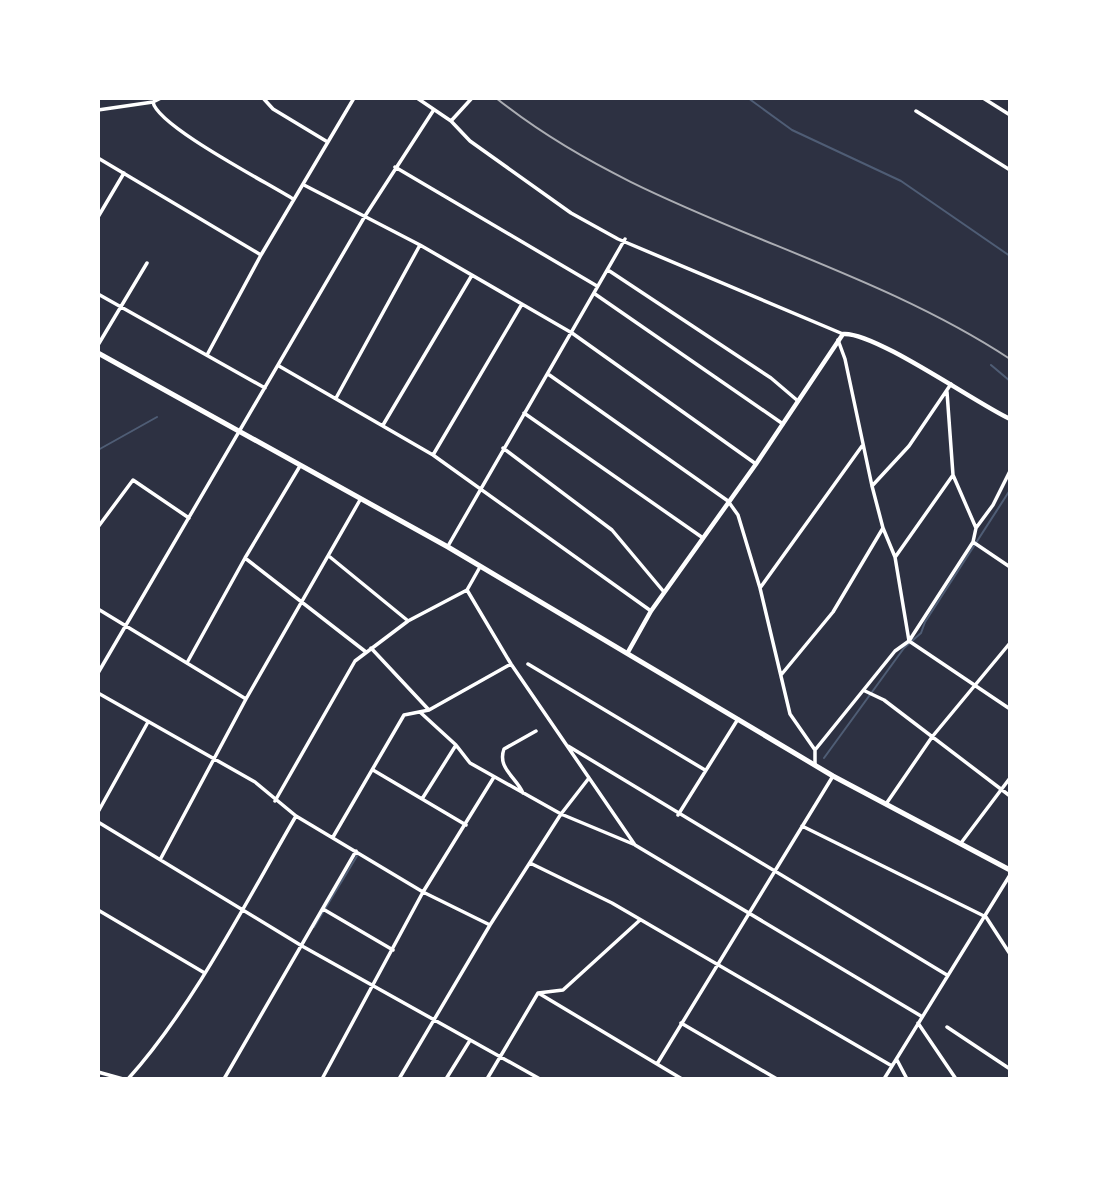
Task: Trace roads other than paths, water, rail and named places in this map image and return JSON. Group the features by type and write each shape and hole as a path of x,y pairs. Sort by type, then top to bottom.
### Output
{"main road":[{"path":"98,353 448,547 833,776 961,843 1010,872"}],"street":[{"path":"141,103 147,98"},
{"path":"98,110 153,102 161,98"},
{"path":"263,98 273,109 326,141"},
{"path":"207,355 261,255 304,185 326,141 354,98"},
{"path":"417,98 451,121 470,142 524,182 618,239 625,239 843,334 855,336 951,384 1010,419"},
{"path":"451,121 472,98"},
{"path":"985,99 992,98"},
{"path":"985,99 1010,115"},
{"path":"153,102 157,113 175,128 293,199"},
{"path":"98,673 365,216 433,111"},
{"path":"916,111 1010,170"},
{"path":"98,158 261,255"},
{"path":"395,167 597,286"},
{"path":"98,216 124,173"},
{"path":"304,185 420,245 572,333 757,464"},
{"path":"448,547 502,448 548,374 625,239"},
{"path":"336,398 420,245"},
{"path":"98,345 147,263"},
{"path":"608,270 771,378 798,401"},
{"path":"383,425 472,275"},
{"path":"98,294 265,388"},
{"path":"595,294 783,424"},
{"path":"433,455 522,304"},
{"path":"628,652 651,611 757,464 843,334"},
{"path":"838,340 845,359 883,528 895,557 909,640 1010,709"},
{"path":"278,365 433,455 651,611"},
{"path":"548,374 728,501 737,515 760,588 790,714 815,750 815,765"},
{"path":"872,486 909,446 951,384"},
{"path":"947,392 953,475 976,528"},
{"path":"524,413 703,538"},
{"path":"760,588 863,446"},
{"path":"502,448 612,530 664,592"},
{"path":"188,661 300,466"},
{"path":"815,750 895,651 909,640 973,542 976,528 993,505 1010,471"},
{"path":"895,557 953,475"},
{"path":"98,527 133,480 189,518"},
{"path":"161,858 246,699 330,557 360,500"},
{"path":"781,675 833,612 883,528"},
{"path":"973,542 1010,568"},
{"path":"330,557 408,621"},
{"path":"245,558 366,652"},
{"path":"275,801 355,661 408,621 467,590 480,567"},
{"path":"467,590 510,664 635,845"},
{"path":"98,609 188,661 246,699"},
{"path":"886,804 932,737 1010,643"},
{"path":"371,648 429,710"},
{"path":"333,837 404,715 429,710 510,664"},
{"path":"528,664 705,770"},
{"path":"865,691 884,700 1010,796"},
{"path":"98,693 255,782 296,816 423,892 490,925"},
{"path":"421,713 456,745 470,764 561,814 635,845 922,1016"},
{"path":"678,815 738,719"},
{"path":"98,812 148,722"},
{"path":"523,793 505,768 502,754 504,749 513,747 537,731"},
{"path":"422,799 456,745"},
{"path":"566,745 947,975"},
{"path":"373,770 466,825"},
{"path":"657,1064 833,776"},
{"path":"321,1079 423,892 494,777"},
{"path":"399,1079 490,925 561,814 589,778"},
{"path":"961,843 1010,778"},
{"path":"128,1079 160,1038 203,972 296,816"},
{"path":"98,822 302,946 469,1042 499,1055 540,1079"},
{"path":"802,826 986,917 1010,954"},
{"path":"224,1079 356,851"},
{"path":"530,863 612,903 892,1066"},
{"path":"884,1079 986,917 1010,872"},
{"path":"323,909 393,950"},
{"path":"98,910 203,972"},
{"path":"538,993 563,990 640,919"},
{"path":"487,1079 538,993"},
{"path":"538,993 682,1079"},
{"path":"918,1022 956,1079"},
{"path":"681,1023 777,1079"},
{"path":"947,1027 1010,1069"},
{"path":"446,1079 469,1042"},
{"path":"897,1060 907,1079"},
{"path":"98,1072 123,1079"}],"waterway":[{"path":"748,98 792,130 901,181 1010,256"},
{"path":"991,365 1010,381"},
{"path":"98,450 157,417"},
{"path":"824,758 904,648 921,633 925,622 1010,490"},
{"path":"314,927 357,856"}],"railway":[{"path":"496,98 555,140 618,175 683,206 883,291 948,322 1010,359"}]}
